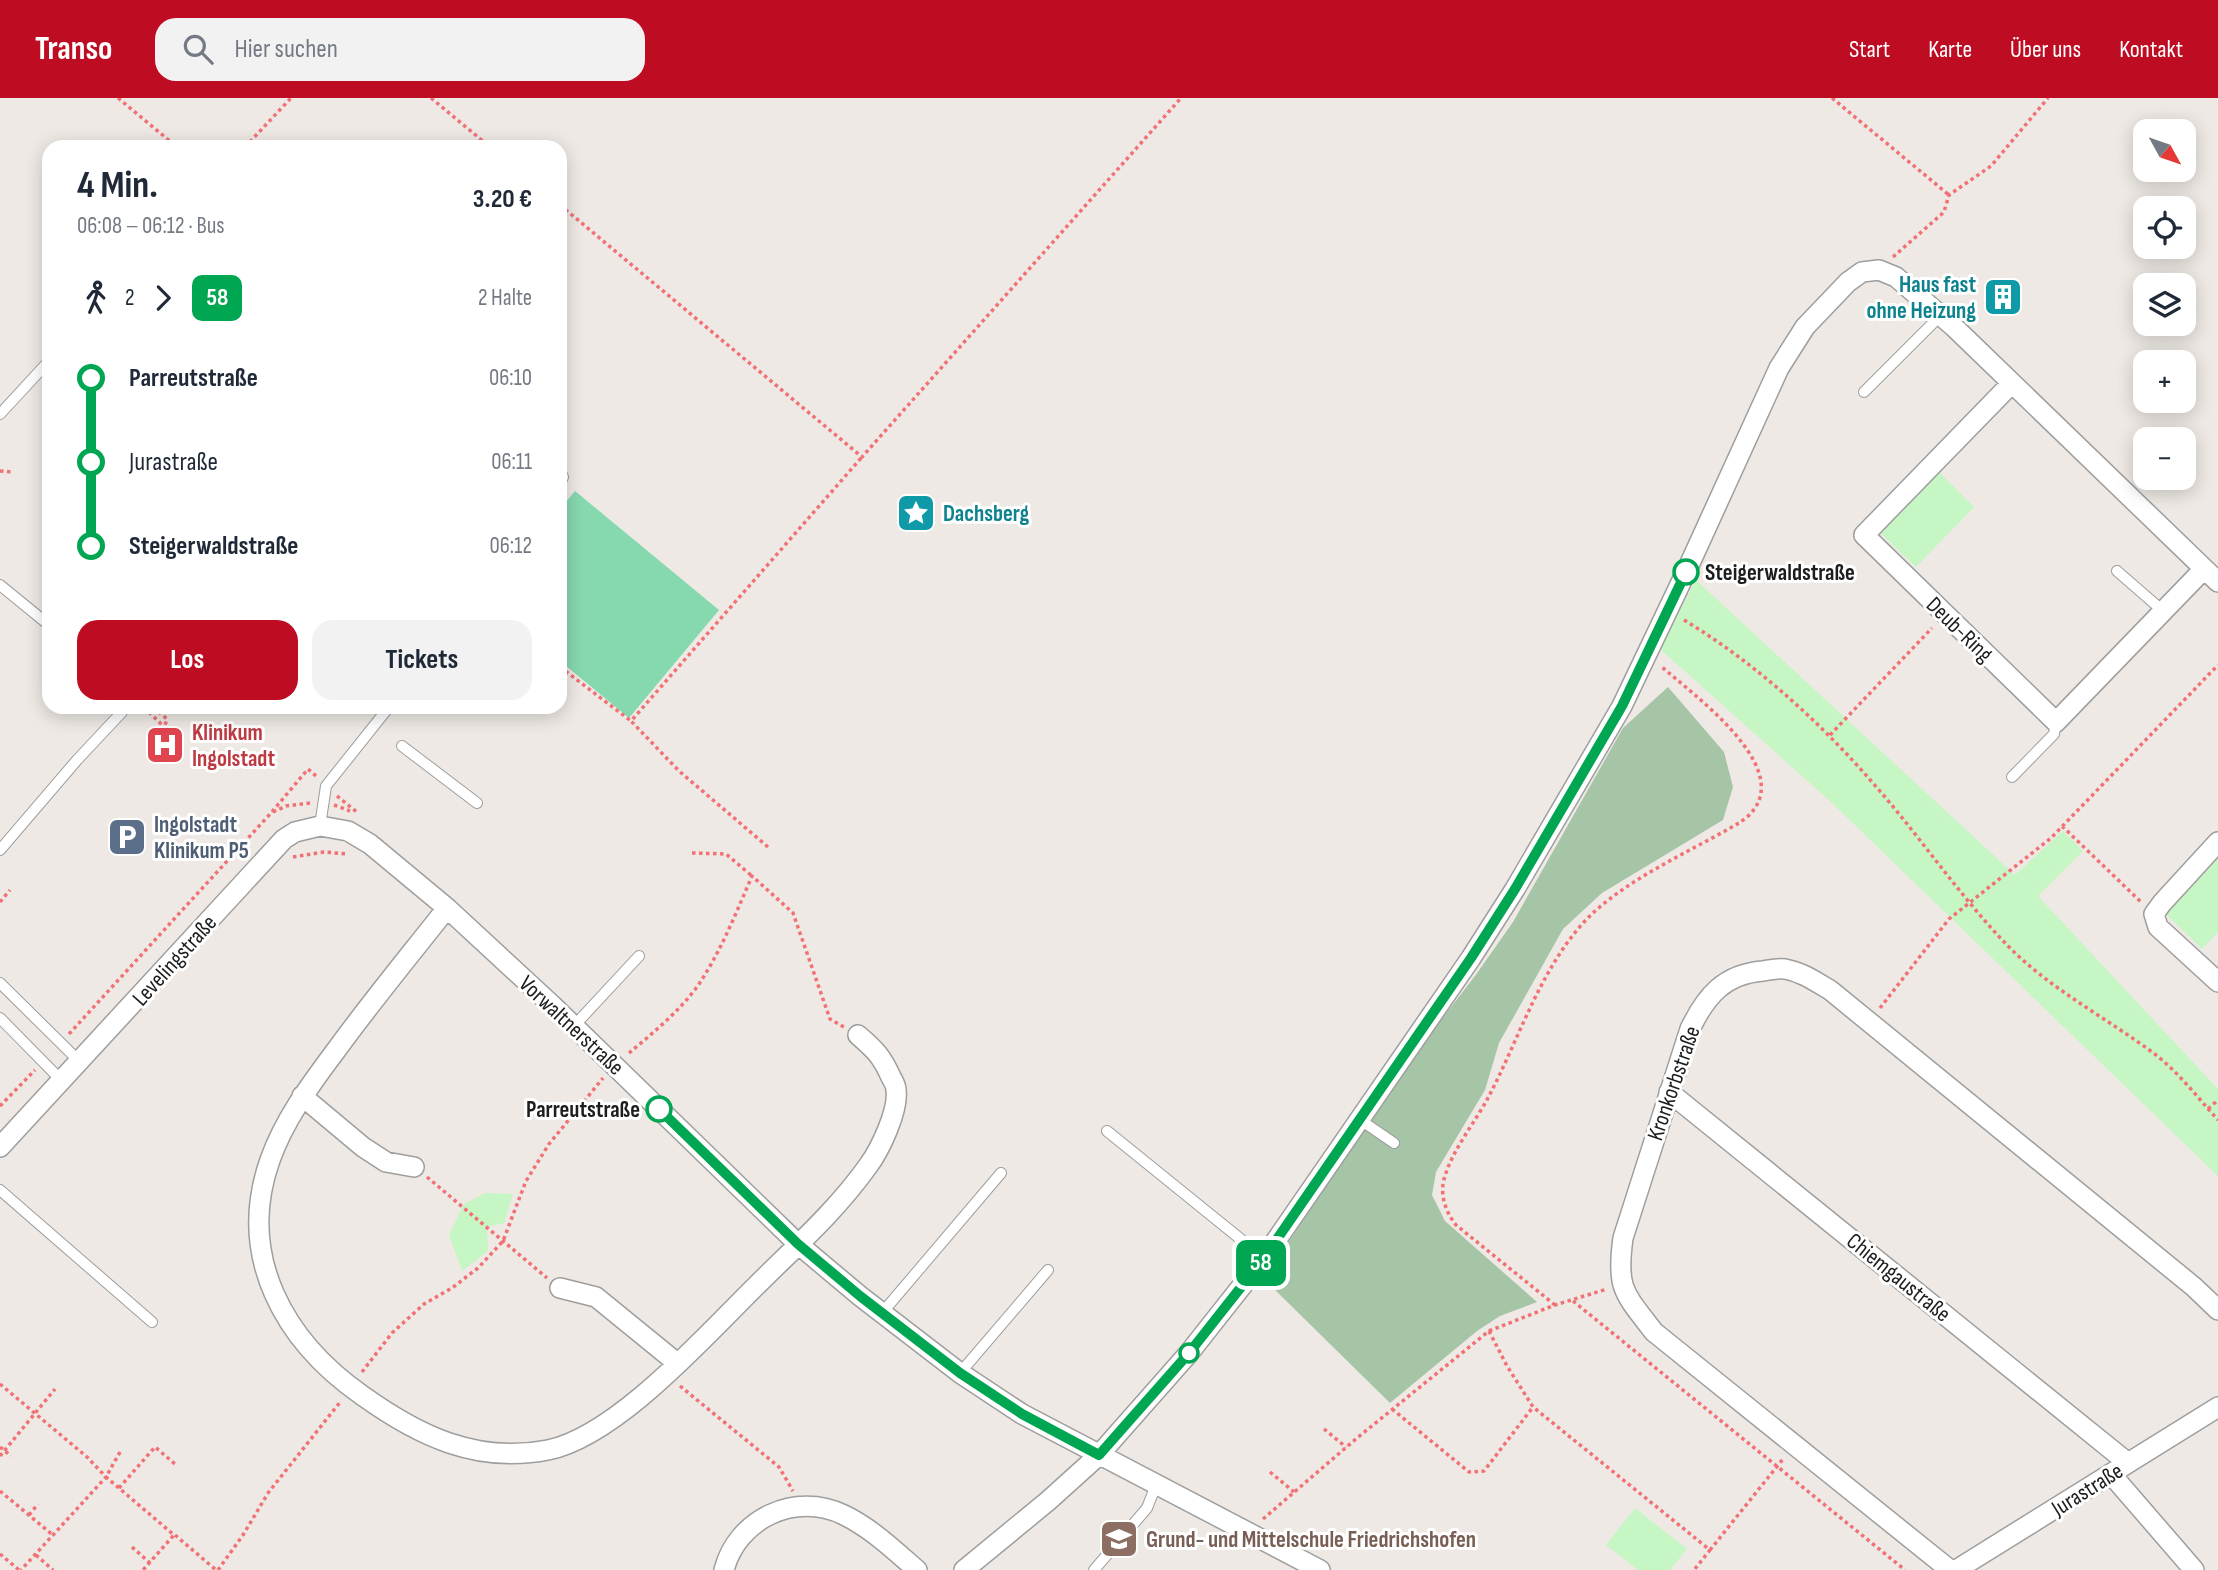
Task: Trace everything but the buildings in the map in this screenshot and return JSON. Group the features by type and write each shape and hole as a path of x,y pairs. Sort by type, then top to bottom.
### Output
{"street":[{"path":"964,1570 1099,1455 1189,1353 1264,1258 1471,958 1515,889 1622,706 1761,404 1791,347 1805,327 1861,272 1879,270 1896,276 1941,315 2211,576 2163,611 2056,722"},
{"name":"Deub-Ring","path":"2012,383 1864,535 2056,722"},
{"path":"320,826 348,831 362,850"},
{"name":"Levelingstraße","path":"0,1147 284,839 295,832 320,826"},
{"path":"2218,842 2154,914 2158,927 2218,982"},
{"name":"Vorwaltnerstraße","path":"362,850 447,908 615,1065 798,1244"},
{"path":"447,908 369,1004 302,1096 282,1130 269,1163 259,1228 261,1259 271,1288 286,1319 307,1346 351,1387 392,1416 425,1434 465,1449 512,1455 552,1449 587,1433 630,1405 671,1369 830,1213 870,1164 890,1125 896,1090 882,1057 858,1035"},
{"name":"Kronkorbstraße","path":"1621,1285 1623,1238 1690,1029 1700,1008 1721,984 1749,972 1784,969 1808,976 1870,1020 2194,1286 2218,1310"},
{"name":"Chiemgaustraße","path":"1669,1092 2128,1463"},
{"path":"302,1096 363,1147 386,1162 414,1167"},
{"path":"798,1244 960,1373 1022,1414 1320,1570"},
{"path":"1621,1285 1654,1332 1950,1570"},
{"path":"560,1288 596,1297 671,1369"},
{"name":"Jurastraße","path":"1956,1570 2218,1407"},
{"path":"2111,1474 2194,1570"},
{"path":"724,1570 735,1544 747,1528 781,1509 800,1506 821,1507 841,1513 859,1523 917,1570"}],"lane":[{"path":"1864,392 1941,315"},
{"path":"0,414 42,368"},
{"path":"2117,571 2163,611"},
{"path":"0,585 42,619"},
{"path":"0,850 119,714"},
{"path":"320,826 326,786 383,714"},
{"path":"2011,777 2054,734 2056,722"},
{"path":"402,746 477,803"},
{"path":"574,1026 639,956"},
{"path":"0,983 80,1062"},
{"path":"0,1018 62,1081"},
{"path":"1359,1119 1394,1143"},
{"path":"1107,1131 1264,1258"},
{"path":"882,1312 1001,1173"},
{"path":"0,1190 152,1322"},
{"path":"960,1373 1048,1270"},
{"path":"1094,1570 1147,1508 1156,1485"}],"path":[{"path":"118,98 169,140"},
{"path":"251,140 290,98"},
{"path":"431,98 482,140"},
{"path":"631,721 1181,98"},
{"path":"1832,98 1950,195"},
{"path":"1879,270 1944,212 1950,195 1991,166 2048,98"},
{"path":"567,211 862,457"},
{"path":"0,471 12,472"},
{"path":"1668,610 1709,635 1757,671 1830,735 1896,810 1969,903 2009,947 2042,976 2158,1057 2190,1086 2218,1120"},
{"path":"1830,735 1945,615"},
{"path":"1555,1306 1448,1216 1444,1204 1445,1176 1488,1098 1555,959 1572,935 1595,911 1629,886 1739,823 1753,812 1760,794 1759,777 1741,739 1648,654"},
{"path":"1870,1020 1949,919 2051,838 2218,665"},
{"path":"567,672 631,721 680,771 768,847"},
{"path":"151,714 164,727 167,719 161,714"},
{"path":"61,1043 271,813"},
{"path":"2062,826 2154,914"},
{"path":"289,859 298,855 362,850"},
{"path":"692,853 726,854 793,913 830,1019 858,1035"},
{"path":"0,1384 217,1570 243,1535 268,1493 392,1333 424,1304 452,1289 478,1268 503,1241 526,1181 548,1144 615,1065 671,1015 698,985 726,936 752,876"},
{"path":"0,902 10,890"},
{"path":"0,1106 42,1062"},
{"path":"2208,1110 2218,1100"},
{"path":"414,1167 560,1288"},
{"path":"1248,1531 1489,1331 1621,1285"},
{"path":"1573,1301 1905,1570"},
{"path":"1489,1331 1507,1366 1534,1407 1710,1550"},
{"path":"671,1369 779,1467 789,1481 800,1506"},
{"path":"0,1456 2,1449 55,1390"},
{"path":"1392,1409 1469,1472 1483,1471 1534,1407"},
{"path":"1324,1429 1346,1447"},
{"path":"1694,1570 1795,1445"},
{"path":"119,1488 155,1447 175,1464"},
{"path":"2,1449 11,1456"},
{"path":"0,1554 20,1570 106,1477 120,1452"},
{"path":"1270,1472 1294,1492"},
{"path":"0,1491 54,1536"},
{"path":"29,1515 38,1504"},
{"path":"143,1570 174,1535"},
{"path":"132,1547 150,1563"},
{"path":"36,1555 53,1570"}],"green space":[{"path":"1936,469 1974,507 1916,567 1877,530"},
{"path":"575,491 719,610 629,718 567,667 567,501"},
{"path":"1696,580 2015,875 2063,831 2083,851 2038,896 2218,1089 2218,1176 1831,802 1660,649"},
{"path":"1668,687 1724,752 1733,787 1723,820 1602,893 1563,929 1499,1043 1485,1090 1436,1172 1432,1195 1445,1221 1537,1302 1500,1316 1477,1331 1390,1403 1264,1279 1406,1065 1513,922 1623,728"},
{"path":"2218,858 2218,932 2202,949 2166,914"},
{"path":"485,1193 513,1194 504,1223 487,1227 488,1251 462,1271 449,1235 464,1204"},
{"path":"1635,1508 1687,1549 1670,1570 1638,1570 1606,1545"}],"bus line":[{"name":"58","path":"659,1109 798,1244 860,1296 960,1373 1022,1414 1099,1455 1189,1353 1264,1258 1471,958 1515,889 1622,706 1686,572"}],"place":[{"name":"Haus fast ohne Heizung","path":"2003,297"},
{"name":"Dachsberg","path":"916,513"},
{"name":"Steigerwaldstraße","path":"1686,572"},
{"name":"Klinikum Ingolstadt","path":"165,745"},
{"name":"Ingolstadt Klinikum P5","path":"127,837"},
{"name":"Parreutstraße","path":"659,1109"},
{"name":"Grund- und Mittelschule Friedrichshofen","path":"1119,1539"}]}
